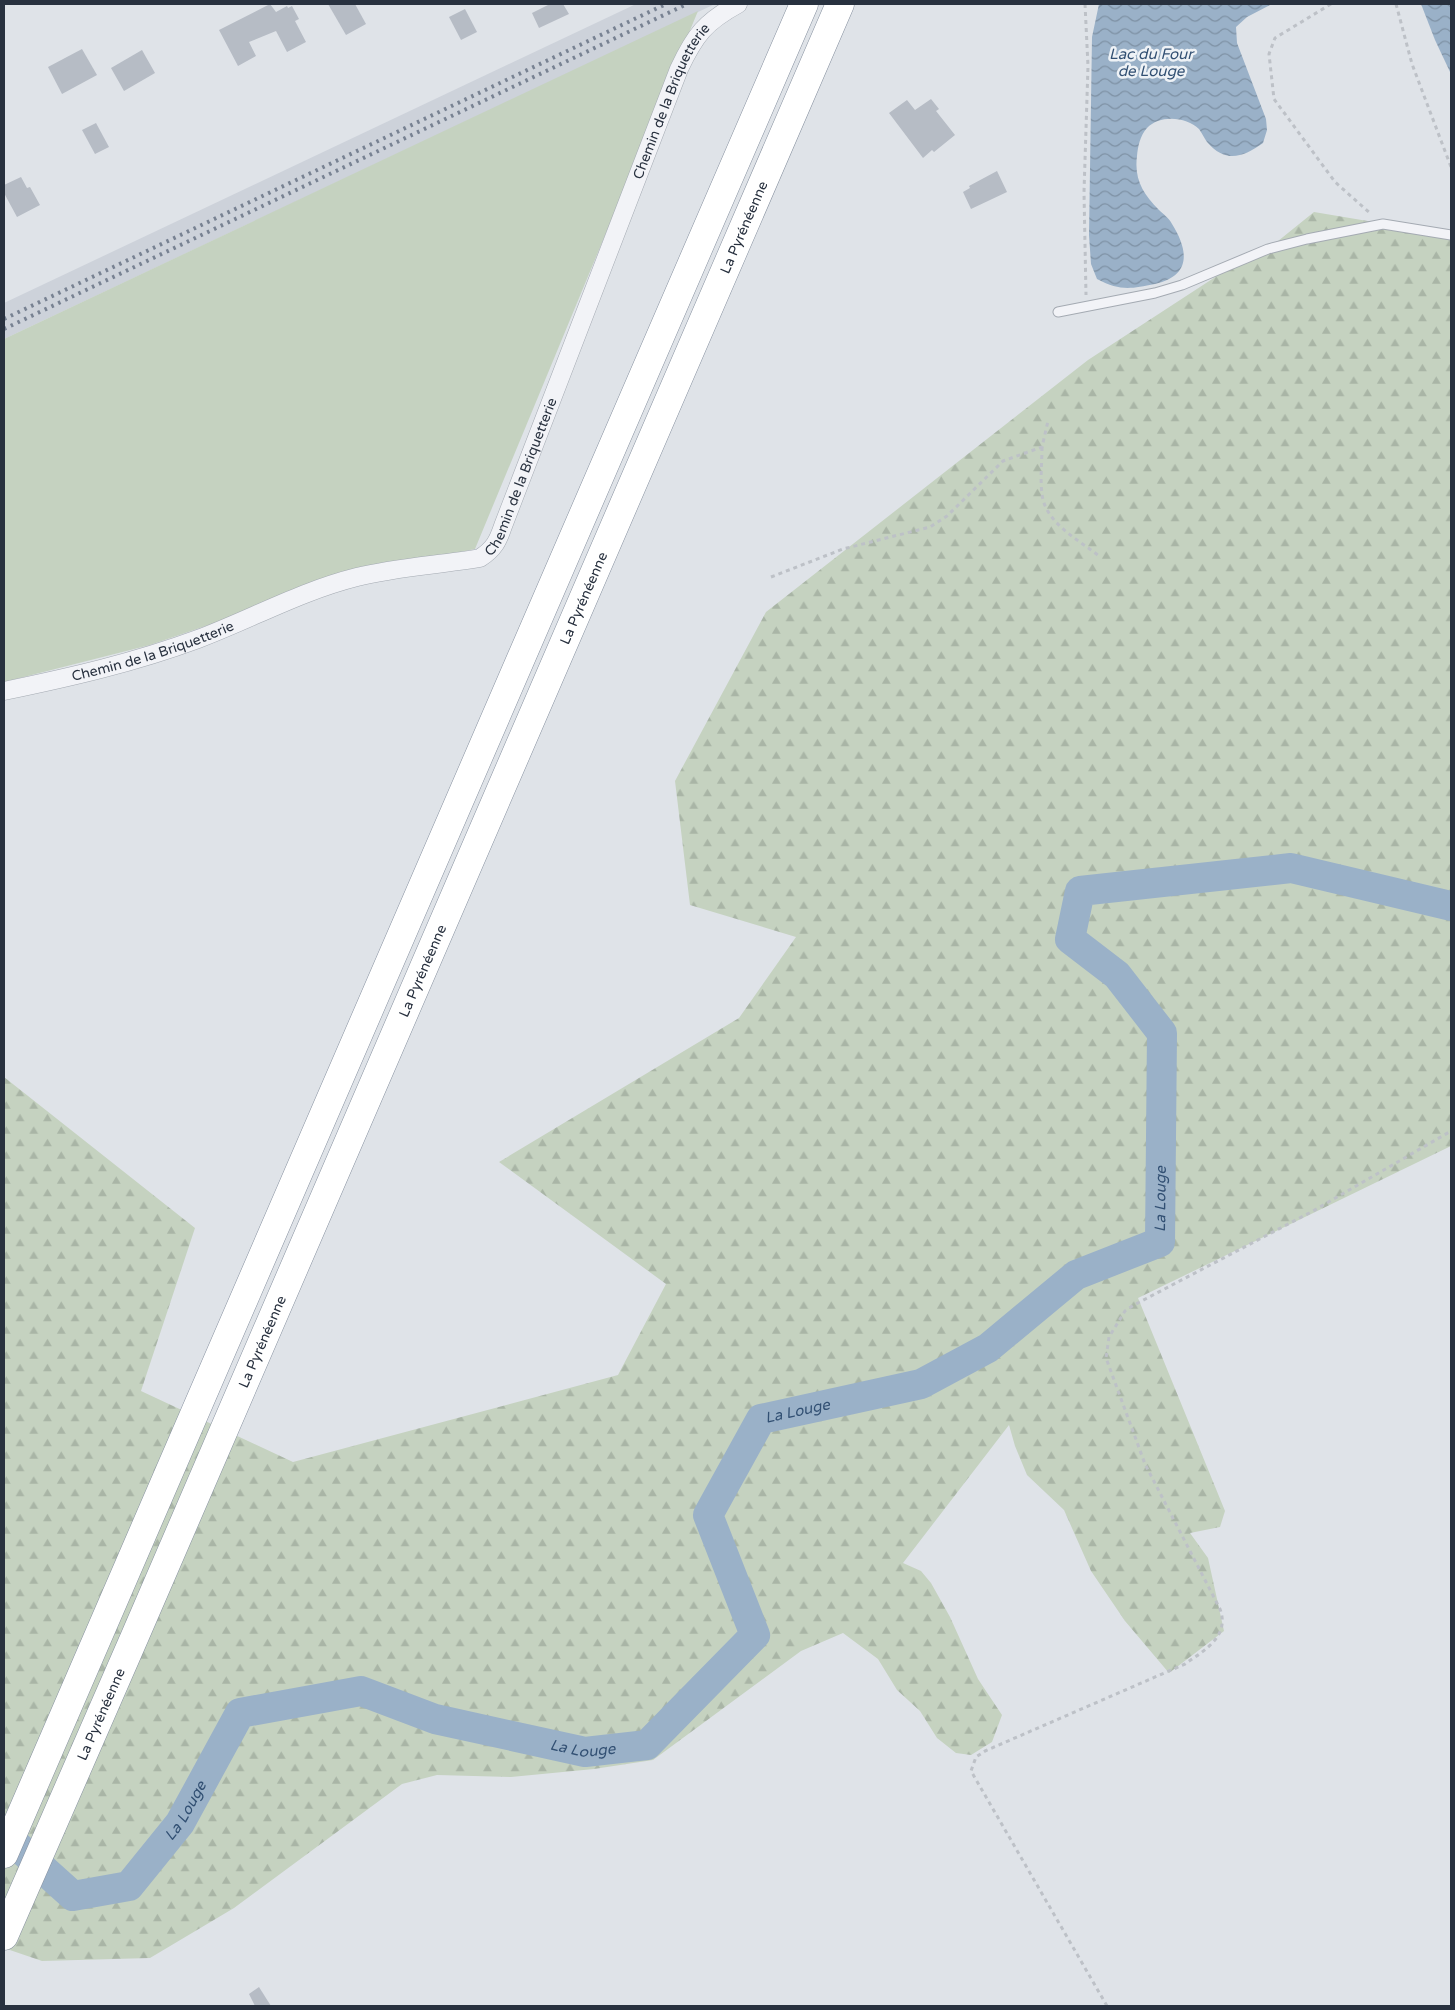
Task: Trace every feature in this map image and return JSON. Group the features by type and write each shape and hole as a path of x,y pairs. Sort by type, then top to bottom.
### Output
{"highway":[{"path":"4,1854 804,4"},
{"name":"La Pyrénéenne","path":"5,1934 840,4"}],"street":[{"name":"Chemin de la Briquetterie","path":"4,691 139,659 200,638 296,598 356,577 480,558 490,552 496,544 679,69 689,48 704,28 738,4"}],"lane":[{"path":"1058,312 1155,293 1182,285 1268,249 1307,238 1344,233 1383,224 1451,235"}],"path":[{"path":"1085,4 1088,66 1084,192 1086,307"},
{"path":"1331,4 1275,38 1269,54 1274,100 1335,182 1383,224"},
{"path":"1396,4 1412,64 1451,168"},
{"path":"1048,421 1042,447 1042,496 1050,516 1063,529 1099,556"},
{"path":"771,577 843,549 930,526 947,516 1003,460 1042,447"},
{"path":"1107,2006 971,1772 976,1757 985,1751 1185,1664 1210,1646 1222,1629 1224,1619 1220,1609 1145,1464 1106,1358 1109,1337 1125,1311 1134,1305 1313,1211 1451,1131"}],"shaded area":[{"path":"636,4 715,4 4,339 4,303"}],"green space":[{"path":"698,11 475,549 363,572 150,645 4,682 4,339"},
{"path":"1314,212 1451,235 1451,1146 1138,1298 1225,1511 1220,1527 1190,1533 1208,1558 1224,1631 1169,1673 1125,1621 1091,1571 1064,1510 1027,1475 1009,1425 903,1563 921,1571 931,1583 950,1617 978,1679 1002,1715 992,1742 971,1755 956,1753 937,1738 920,1711 897,1690 878,1659 843,1633 801,1651 653,1760 594,1769 511,1777 437,1775 402,1784 234,1908 150,1958 42,1961 4,1948 4,1077 195,1228 141,1391 293,1462 618,1375 666,1284 499,1162 739,1018 796,937 690,905 675,781 766,612 1088,360 1246,257 1268,249"}],"water":[{"name":"Lac du Four de Louge","path":"1099,4 1272,4 1247,17 1236,27 1237,43 1266,119 1267,130 1263,143 1242,155 1228,156 1214,149 1194,125 1173,119 1166,119 1152,124 1141,138 1136,164 1138,179 1148,198 1171,222 1178,234 1184,253 1181,269 1175,275 1155,284 1139,287 1125,288 1105,283 1097,279 1091,264 1089,235 1092,37"},
{"path":"1421,4 1451,4 1451,74 1435,40"}],"building":[{"path":"270,4 276,12 287,6 288,8 292,6 299,19 295,21 306,42 287,52 276,31 249,42 256,56 238,66 219,30"},
{"path":"328,4 355,4 366,24 346,35"},
{"path":"550,4 563,4 569,14 539,28 532,13"},
{"path":"465,9 477,32 461,40 449,17"},
{"path":"82,49 97,75 62,94 48,67"},
{"path":"142,50 155,73 124,91 111,68"},
{"path":"931,99 939,109 936,111 955,135 934,152 932,150 923,158 889,113 907,100 915,110"},
{"path":"96,123 109,147 95,154 82,130"},
{"path":"997,171 1007,192 971,209 963,192 970,188 969,186"},
{"path":"21,177 27,188 30,187 40,205 17,217 4,193 4,185"},
{"path":"259,1987 271,2006 255,2006 249,1994"}],"waterway":[{"name":"La Louge","path":"4,1834 73,1896 129,1886 180,1823 240,1713 361,1691 435,1719 585,1752 647,1745 755,1635 708,1515 761,1419 921,1384 988,1348 1076,1275 1160,1242 1162,1033 1117,975 1070,939 1080,891 1291,868 1451,906"}],"railway":[{"path":"4,319 666,4"},
{"path":"4,329 687,4"}]}
